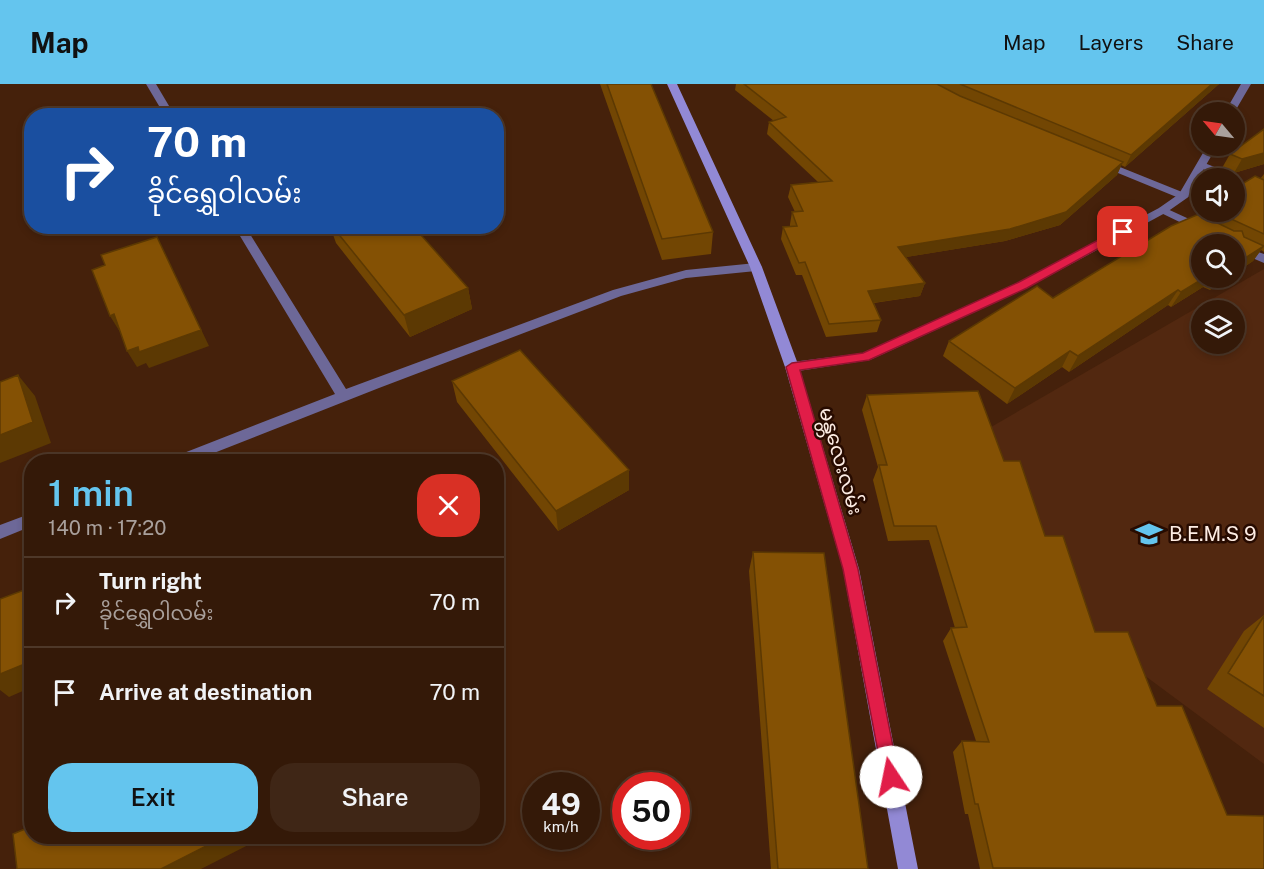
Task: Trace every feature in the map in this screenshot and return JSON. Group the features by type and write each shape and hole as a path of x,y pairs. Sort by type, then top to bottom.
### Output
{"main road":[{"name":"မန္တလေးလမ်း","path":"672,84 756,267 792,367 851,569 908,869"}],"street":[{"path":"151,84 165,108"},
{"path":"1236,102 1246,84"},
{"path":"1088,156 1184,196"},
{"path":"792,367 865,357 1023,285 1163,210 1184,196 1207,156"},
{"path":"1202,165 1209,168"},
{"path":"1163,210 1212,234"},
{"path":"244,234 343,396"},
{"path":"1245,250 1264,260"},
{"path":"196,454 617,293 686,274 756,267"},
{"path":"0,532 24,522"}],"shaded area":[{"name":"B.E.M.S 9","path":"1264,269 1264,764 1090,635 979,434 1191,311 1191,354 1245,354 1245,300 1210,300 1231,288 1245,288 1245,280"}],"building":[{"path":"607,84 651,84 713,232 662,239"},
{"path":"744,84 937,84 960,96 1123,162 1066,212 1010,229 898,247 925,283 868,291 881,320 829,324 805,262 799,263 783,227 797,226 792,212 803,211 791,185 832,181 769,122 786,117"},
{"path":"960,84 1212,84 1131,155"},
{"path":"1264,129 1264,153 1242,159 1235,156 1245,156 1245,143"},
{"path":"1255,176 1264,180 1264,234 1238,222 1245,222 1245,182"},
{"path":"1191,217 1191,222 1215,222 1234,231 1242,231 1243,234 1191,234 1191,286 1181,292 1178,290 1078,356 1070,351 1015,388 949,341 1037,286 1053,298 1171,226"},
{"path":"338,234 420,234 468,288 404,315"},
{"path":"157,237 201,330 139,352 138,347 127,351 114,314 110,316 92,270 105,265 101,255"},
{"path":"1245,237 1264,246 1245,258"},
{"path":"520,350 629,470 556,511 452,381"},
{"path":"18,375 33,422 0,435 0,382"},
{"path":"978,391 1004,461 1020,461 1045,536 1063,536 1095,632 1128,632 1157,706 1182,706 1227,815 1264,816 1264,869 993,868 978,804 975,804 962,741 989,742 951,628 967,627 936,526 894,526 879,465 887,465 867,395"},
{"path":"753,552 824,553 868,869 778,869"},
{"path":"24,590 24,664 0,674 0,599"},
{"path":"1264,616 1264,696 1228,673"},
{"path":"24,829 24,844 210,844 161,869 17,869 13,834"}],"place":[{"name":"B.E.M.S 9","path":"1149,534"}],"route":[{"path":"891,777 851,569 792,367 865,357 1023,285 1123,232"}]}
